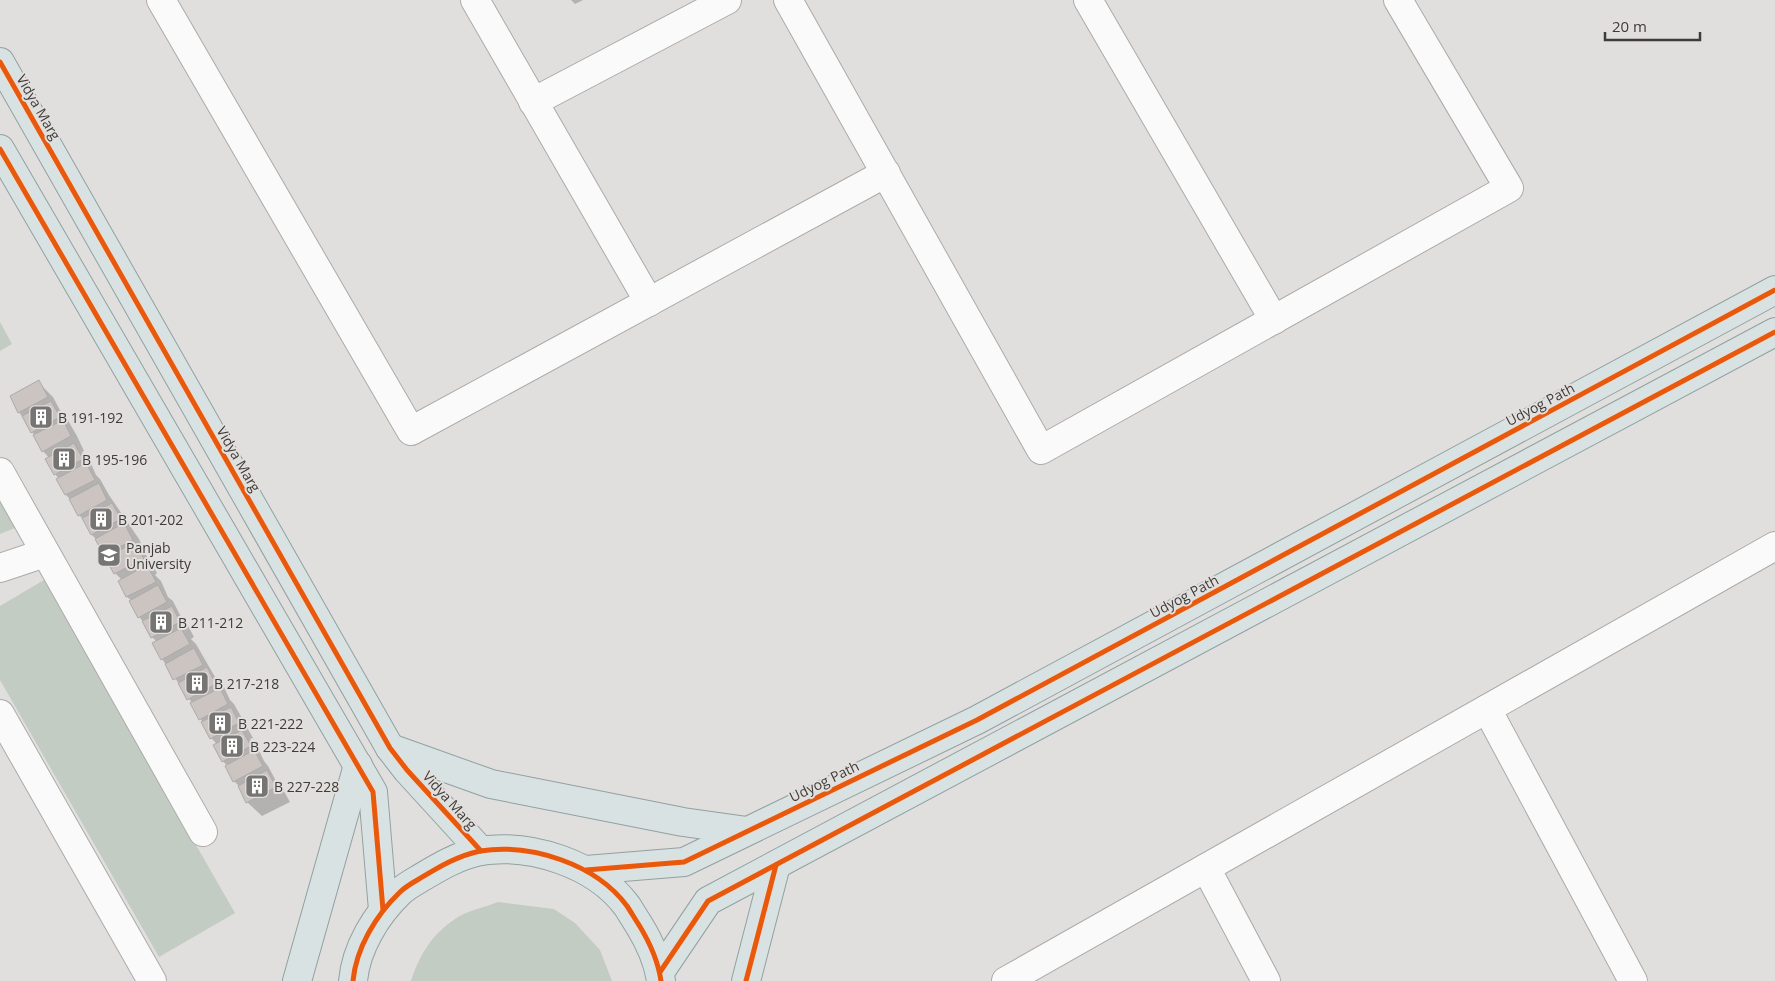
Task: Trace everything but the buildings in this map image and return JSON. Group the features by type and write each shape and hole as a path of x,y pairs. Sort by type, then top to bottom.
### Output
{"main road":[{"name":"Vidya Marg","path":"0,62 390,748 407,770 481,851"},
{"path":"0,149 373,792 383,910"},
{"name":"Udyog Path","path":"586,870 684,862 977,720 1775,290"},
{"path":"660,976 708,901 1775,332"},
{"path":"390,748 491,784 684,822 747,831"},
{"path":"297,981 358,765"},
{"path":"352,981 362,947 370,930 383,910 401,891 447,861 481,851 509,849 524,850 556,857 586,870 612,890 627,905 650,944 660,976"},
{"path":"746,981 776,865"}],"street":[{"path":"161,0 411,431 886,173"},
{"path":"475,0 648,302"},
{"path":"534,102 727,0"},
{"path":"788,0 1042,450 1509,188 1398,0"},
{"path":"1088,0 1274,320"},
{"path":"0,472 203,832"},
{"path":"1006,981 1775,546"},
{"path":"0,568 45,553"},
{"path":"1487,709 1633,981"},
{"path":"0,714 152,981"},
{"path":"1206,868 1266,981"}],"shaded area":[{"path":"0,322 12,344 0,351"},
{"path":"0,489 20,526 0,534"},
{"path":"44,580 235,913 159,957 0,680 0,606"},
{"path":"498,902 554,909 575,923 600,950 612,981 411,981 427,946 447,925 470,911"}],"cycle path":[{"path":"0,62 390,748 407,770 481,851"},
{"path":"0,149 373,792 383,910"},
{"path":"586,870 684,862 977,720 1775,290"},
{"path":"660,972 708,901 1775,332"},
{"path":"353,981 358,956 363,944 375,922 402,890 456,859 480,851 500,849 520,850 561,860 580,868 614,891 627,906 647,938 656,959 661,981"},
{"path":"746,981 776,865"}],"place":[{"name":"B 191-192","path":"41,417"},
{"name":"B 195-196","path":"64,459"},
{"name":"B 201-202","path":"101,519"},
{"name":"Panjab University","path":"109,555"},
{"name":"B 211-212","path":"161,622"},
{"name":"B 217-218","path":"197,683"},
{"name":"B 221-222","path":"220,723"},
{"name":"B 223-224","path":"232,746"},
{"name":"B 227-228","path":"257,786"}]}
